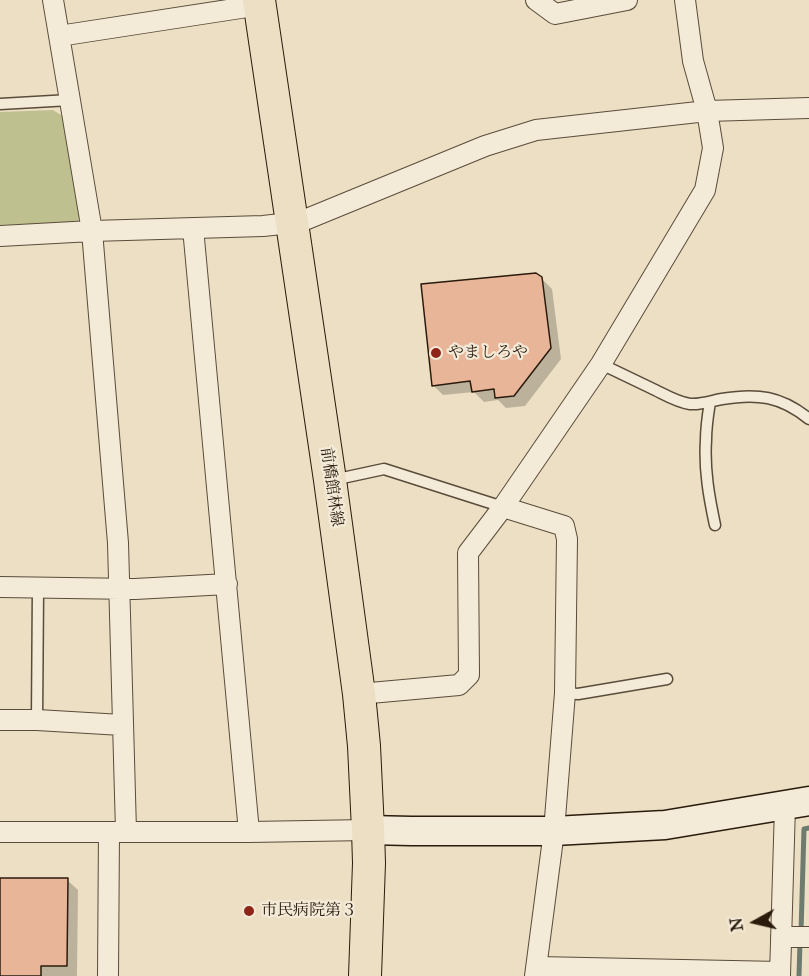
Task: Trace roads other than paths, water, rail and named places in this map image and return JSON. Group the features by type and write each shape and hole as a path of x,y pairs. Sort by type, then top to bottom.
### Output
{"main road":[{"name":"前橋館林線","path":"260,3 359,694 364,746 369,863 365,976"}],"street":[{"path":"53,0 92,231 118,543 122,725 118,832 108,976"},
{"path":"536,0 555,14 627,0"},
{"path":"359,694 459,685 469,675 468,553 503,507 601,364 705,190 713,148 707,111 693,61 685,0"},
{"path":"59,36 260,3"},
{"path":"0,236 291,223 321,214 485,146 536,130 707,111 809,108"},
{"path":"193,228 249,832"},
{"path":"0,832 554,831 665,825 797,803 781,937 780,974 536,971 554,831 566,693 567,539 564,525 503,507"},
{"path":"0,588 120,589 226,584"},
{"path":"0,720 122,725"},
{"path":"781,937 809,937"}],"lane":[{"path":"0,104 70,100"},
{"path":"601,364 678,401 699,405 741,396 754,396 788,404 809,418"},
{"path":"710,402 706,470 715,525"},
{"path":"330,480 384,469 503,507"},
{"path":"37,720 38,588"},
{"path":"566,693 578,694 667,678"}],"waterway":[{"path":"801,932 804,829 809,828"},
{"path":"799,976 800,942"}],"place":[{"name":"やましろや","path":"436,353"},
{"name":"市民病院第３","path":"249,911"}]}
